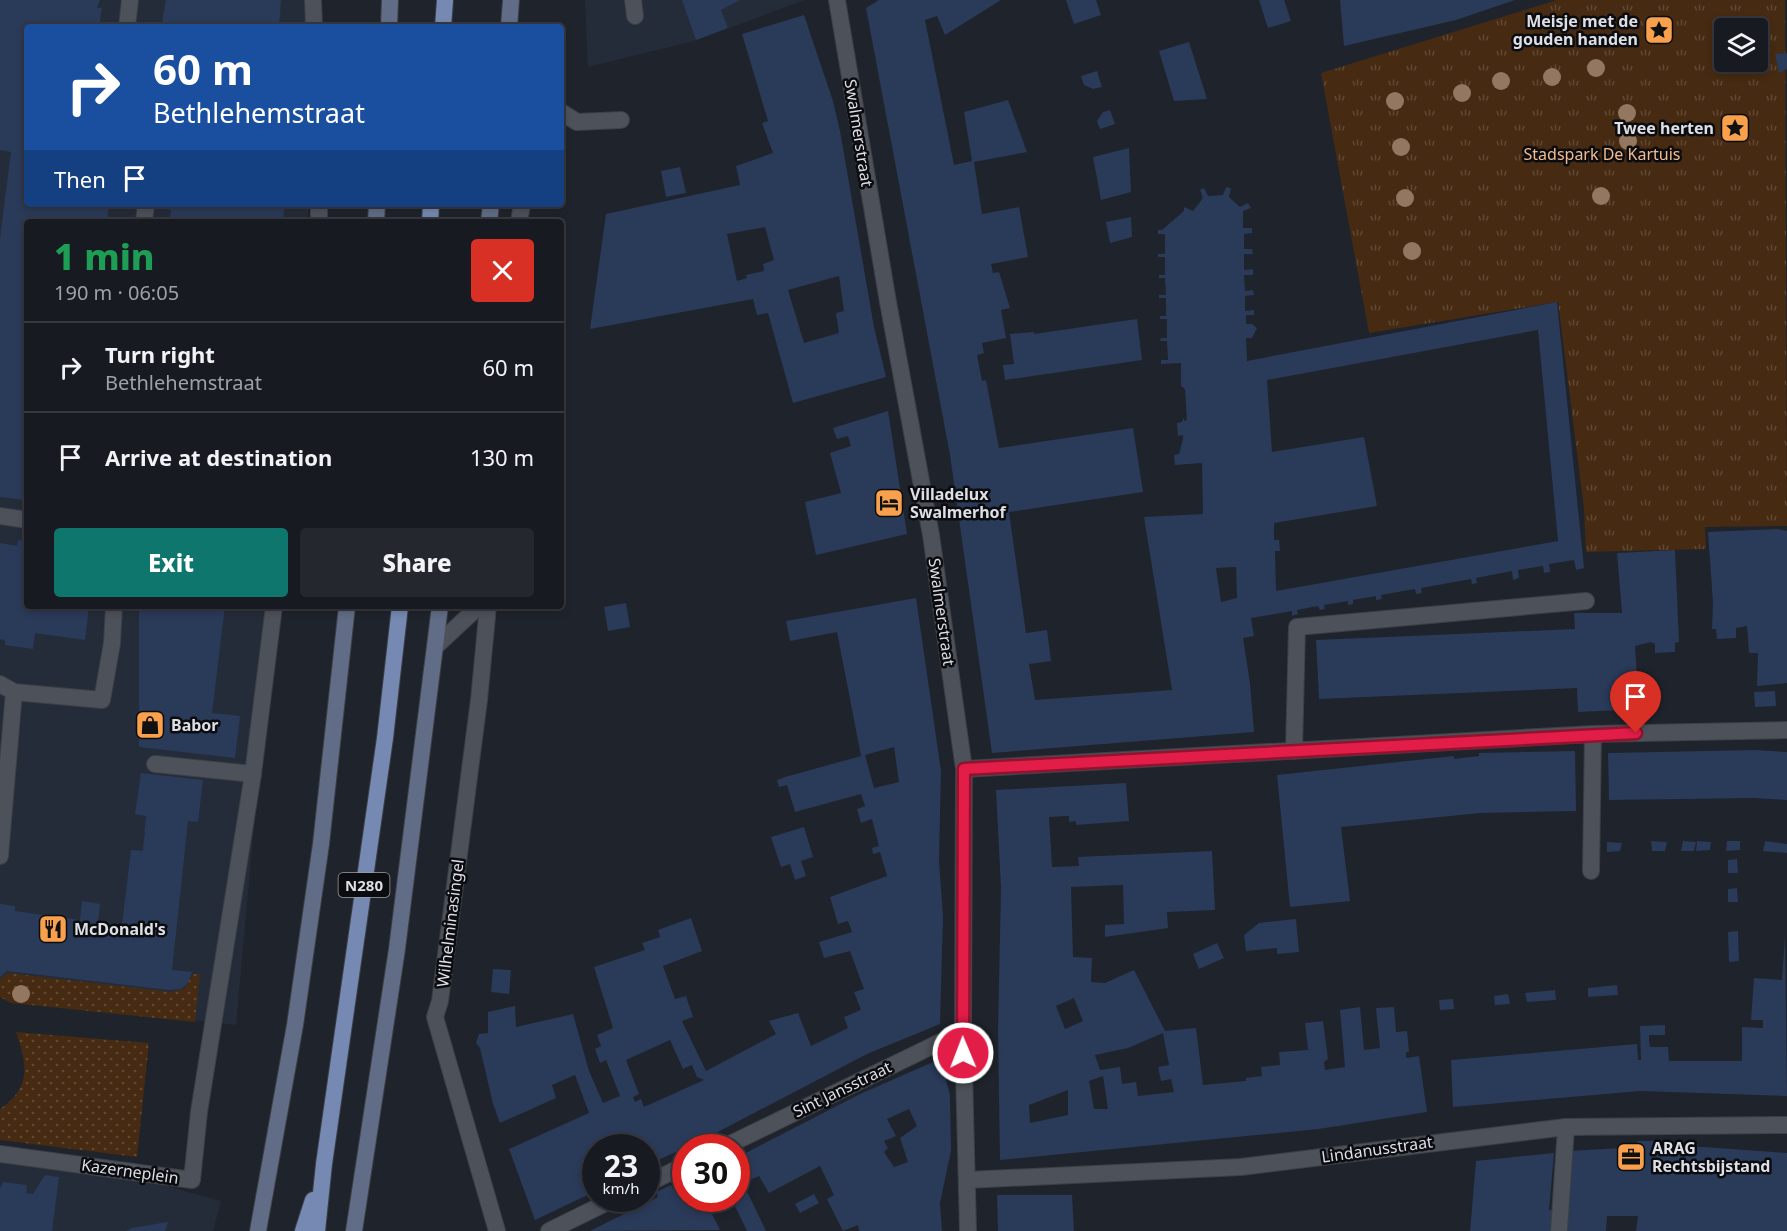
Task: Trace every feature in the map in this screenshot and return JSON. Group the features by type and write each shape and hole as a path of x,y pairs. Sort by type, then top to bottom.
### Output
{"main road":[{"path":"389,24 390,0"},
{"path":"443,24 445,0"},
{"path":"509,24 511,0"},
{"name":"N280","path":"258,1231 295,1025 321,844 347,609"},
{"name":"N280","path":"317,1231 324,1164 385,738 400,609"},
{"name":"N280","path":"354,1231 397,949 440,609"},
{"name":"N280","path":"303,1231 324,1164"}],"street":[{"path":"127,24 130,0"},
{"path":"313,0 314,24"},
{"name":"Swalmerstraat","path":"837,0 888,302 931,535 964,769 963,1031 968,1231"},
{"path":"564,114 577,122 621,120"},
{"path":"0,516 24,520"},
{"path":"1294,751 1298,627 1586,602"},
{"path":"0,855 7,688 102,700 112,643 114,609"},
{"path":"155,764 253,774 274,609"},
{"path":"435,647 477,609"},
{"name":"Wilhelminasingel","path":"488,609 479,700 440,1000 435,1017 497,1231"},
{"path":"964,769 1593,734 1787,730"},
{"path":"1591,871 1593,734"},
{"name":"Kazerneplein","path":"0,1154 192,1180 199,1112 253,774"},
{"name":"Sint Jansstraat","path":"750,1134 963,1031"},
{"name":"Lindanusstraat","path":"967,1180 1241,1167 1566,1127 1787,1125"},
{"path":"1559,1231 1566,1127"},
{"path":"549,1231 588,1212"}],"shaded area":[{"path":"0,0 305,0 306,24 24,24 24,207 308,207 308,219 24,219 24,609 274,609 236,1025 0,997"},
{"path":"585,0 805,0 694,41 588,67"},
{"path":"0,1161 159,1184 221,1201 213,1231 0,1231"}],"green space":[{"name":"Stadspark De Kartuis","path":"1557,0 1785,0 1787,526 1705,527 1706,549 1586,552 1584,509 1558,302 1369,333 1321,73"},
{"path":"8,973 171,992 184,989 193,974 200,974 195,1022 11,1003 0,997 0,979"},
{"path":"16,1032 149,1043 137,1157 0,1140 0,1109 18,1093 24,1075 23,1055"}],"building":[{"path":"0,0 100,0 97,8 102,8 99,24 24,24 24,207 109,207 107,219 24,219 24,500 0,497 0,238 11,152 0,150"},
{"path":"166,0 281,0 279,24 162,24"},
{"path":"682,0 740,0 721,10 728,28 696,40"},
{"path":"879,0 1001,0 945,35 937,16 925,20 954,165 972,161 964,112 1008,100 1027,152 974,162 982,214 1019,207 1028,257 991,264 993,273 999,272 1010,308 1001,310 1006,338 982,343 984,353 977,355 982,381 986,380 999,448 1133,428 1143,492 1009,512 1026,633 1047,630 1051,661 1029,664 1035,700 1172,690 1144,517 1203,514 1202,463 1175,465 1174,455 1179,454 1183,439 1183,435 1178,436 1177,423 1182,422 1184,417 1184,421 1187,420 1185,389 1181,386 1181,363 1161,364 1161,360 1168,360 1167,341 1160,341 1161,338 1167,338 1167,319 1160,319 1160,316 1166,316 1166,298 1159,298 1159,295 1166,295 1165,278 1159,278 1159,275 1165,275 1165,257 1158,257 1158,254 1165,254 1165,234 1158,234 1158,230 1162,230 1184,211 1184,207 1193,211 1203,198 1200,190 1204,188 1208,196 1223,195 1226,187 1231,188 1229,197 1240,207 1248,203 1251,208 1243,211 1243,228 1252,228 1252,233 1244,234 1244,249 1252,249 1253,254 1244,254 1244,270 1253,269 1253,275 1244,275 1245,291 1253,290 1254,295 1245,296 1245,311 1254,310 1254,315 1246,315 1246,324 1252,324 1257,328 1252,338 1246,338 1247,361 1557,302 1584,568 1576,570 1574,560 1549,564 1550,572 1544,573 1543,566 1518,570 1519,578 1513,580 1512,571 1476,578 1477,583 1472,584 1471,579 1421,588 1422,593 1416,594 1415,589 1381,595 1382,599 1376,600 1376,596 1353,600 1353,604 1348,605 1348,601 1324,605 1325,609 1320,610 1318,606 1297,610 1298,614 1292,616 1292,611 1251,618 1254,636 1243,638 1254,732 992,753 950,455 866,8","holes":["1538,330 1558,541 1276,591 1275,551 1280,551 1279,540 1274,540 1274,523 1377,506 1364,437 1272,452 1267,380","1236,567 1237,598 1221,602 1216,568"]},
{"path":"1066,0 1096,0 1101,15 1074,24"},
{"path":"1259,0 1284,0 1291,21 1268,28"},
{"path":"1340,0 1515,0 1456,20 1344,46"},
{"path":"804,15 833,101 840,131 874,327 886,377 793,403 768,313 757,315 753,299 590,329 606,214 740,185 736,166 773,153 762,123 768,121 742,34","holes":["765,227 774,260 763,264 764,271 746,275 747,278 737,281 727,234","839,276 844,311 836,313 839,333 804,343 788,290"]},
{"path":"1189,42 1207,99 1174,101 1159,51"},
{"path":"1787,53 1787,69 1779,73 1775,54"},
{"path":"1097,71 1102,87 1093,89 1084,85 1081,76"},
{"path":"1110,110 1115,124 1100,129 1097,121 1103,112"},
{"path":"1129,148 1131,192 1101,200 1093,157"},
{"path":"680,167 686,193 666,197 661,171"},
{"path":"164,207 285,207 283,219 170,219 171,210 164,209"},
{"path":"1131,217 1132,237 1110,243 1106,222"},
{"path":"1137,319 1142,360 1005,380 1003,365 1014,364 1010,334 1034,332 1034,334"},
{"path":"888,411 907,534 816,555 805,502 841,493 830,453 851,446 848,436 837,439 833,428"},
{"path":"1778,529 1787,531 1787,683 1757,686 1758,653 1749,653 1747,626 1736,628 1736,638 1717,639 1716,629 1712,629 1713,603 1708,532"},
{"path":"18,540 24,541 24,609 89,609 85,640 35,633 33,649 5,645 5,640 0,639 0,543 17,546"},
{"path":"1675,550 1679,642 1675,643 1675,652 1655,653 1655,644 1651,642 1635,646 1638,691 1621,692 1622,710 1578,712 1577,688 1319,699 1316,640 1575,629 1574,613 1622,613 1617,553"},
{"path":"916,598 941,771 939,862 943,916 940,1024 867,1054 714,1134 672,1134 672,1154 660,1159 660,1134 582,1134 582,1198 535,1220 509,1149 589,1113 575,1075 552,1085 556,1098 500,1123 493,1104 480,1048 476,1043 479,1034 488,1033 488,1012 515,1006 516,1027 573,1014 589,1071 603,1103 620,1096 606,1060 600,1063 595,1049 601,1046 597,1035 613,1028 594,967 645,950 642,943 660,937 658,930 691,918 702,951 663,966 675,999 686,996 693,1017 682,1021 706,1071 776,1034 769,1021 798,1013 811,1046 848,1028 844,1017 861,1010 854,992 864,989 850,951 824,958 819,942 852,932 848,921 838,924 830,897 887,876 880,852 873,854 872,848 879,846 872,819 861,823 857,809 865,806 861,794 795,812 787,785 779,787 777,780 861,756 837,632 790,641 786,621","holes":["894,747 899,782 874,788 865,755","670,1040 683,1069 692,1065 697,1077 704,1080 644,1107 641,1099 635,1102 633,1097 639,1094 626,1060"]},
{"path":"626,603 630,627 608,631 604,607"},
{"path":"139,609 225,609 212,713 240,716 235,758 139,747"},
{"path":"1775,691 1776,706 1755,707 1754,692"},
{"path":"1755,750 1787,752 1787,800 1753,798 1609,800 1608,753"},
{"path":"1575,751 1576,811 1480,813 1341,827 1350,901 1290,907 1277,775 1454,756 1454,759 1479,756 1479,753"},
{"path":"141,773 203,780 198,822 188,821 172,970 192,972 188,983 181,989 169,990 7,971 0,977 0,904 15,906 15,911 80,920 82,901 100,904 98,922 122,925 131,850 143,851 146,816 135,814"},
{"path":"1126,783 1129,821 1076,825 1076,821 1069,822 1069,816 1049,817 1052,867 1079,866 1078,857 1212,851 1215,910 1167,912 1168,928 1105,937 1105,925 1124,924 1123,885 1071,887 1073,957 1092,958 1091,982 1105,983 1134,970 1165,1031 1196,1028 1203,1085 1246,1081 1246,1078 1262,1076 1261,1067 1280,1065 1279,1052 1308,1050 1305,1023 1323,1021 1328,1059 1324,1062 1325,1070 1345,1067 1340,1010 1360,1007 1364,1050 1380,1048 1376,1008 1394,1007 1396,1032 1407,1031 1409,1052 1406,1052 1406,1058 1419,1056 1427,1112 1319,1129 1000,1160 998,1030 1001,888 996,790","holes":["1074,998 1083,1021 1065,1029 1056,1006","1163,1033 1169,1065 1158,1067 1161,1081 1171,1079 1174,1092 1138,1096 1136,1082 1122,1084 1120,1067 1100,1070 1095,1055 1128,1048","1103,1076 1108,1109 1094,1109 1089,1081","1068,1090 1068,1115 1030,1123 1029,1105"]},
{"path":"804,827 813,857 801,861 806,876 795,880 790,864 781,867 771,837"},
{"path":"1651,841 1667,842 1665,851 1652,851"},
{"path":"1683,841 1696,842 1694,851 1681,851"},
{"path":"1697,841 1711,842 1710,850 1696,851"},
{"path":"1727,841 1740,841 1740,850 1726,851"},
{"path":"1765,841 1787,844 1787,853 1763,851"},
{"path":"1607,842 1622,843 1620,851 1607,852"},
{"path":"1737,859 1738,873 1728,873 1728,860"},
{"path":"1737,888 1738,902 1728,902 1728,889"},
{"path":"1296,919 1299,952 1277,954 1277,948 1246,951 1244,935 1259,923"},
{"path":"1738,931 1739,961 1729,962 1728,932"},
{"path":"1785,935 1787,1096 1641,1091 1453,1107 1451,1060 1637,1044 1638,1060 1641,1060 1640,1026 1665,1025 1665,1035 1649,1035 1649,1041 1650,1047 1668,1047 1669,1061 1742,1061 1742,1027 1763,1028 1763,1020 1751,1020 1754,978 1782,980"},
{"path":"1217,943 1224,958 1199,969 1193,954"},
{"path":"493,969 511,970 509,994 491,992"},
{"path":"1617,985 1618,995 1588,997 1588,988"},
{"path":"1555,990 1556,1000 1527,1002 1525,993"},
{"path":"1508,994 1510,1004 1495,1005 1494,996"},
{"path":"1453,999 1454,1009 1440,1010 1439,1000"},
{"path":"940,1059 950,1095 951,1151 940,1203 942,1231 859,1231 858,1225 843,1231 827,1199 834,1195 820,1166 769,1193 759,1176 750,1180 750,1151 860,1094","holes":["909,1109 917,1126 900,1138 908,1162 894,1167 884,1152 888,1148 884,1141 896,1136 887,1119"]},
{"path":"1637,1141 1658,1141 1658,1147 1704,1147 1787,1153 1787,1231 1636,1231 1638,1216 1607,1216 1606,1231 1565,1231 1569,1151 1638,1147"},
{"path":"1554,1153 1549,1210 1552,1210 1552,1231 1470,1231 1476,1161"},
{"path":"45,1175 59,1177 52,1231 0,1231 0,1189 3,1182 27,1185 26,1193 33,1194"},
{"path":"671,1185 672,1212 711,1212 720,1230 590,1231 628,1212 660,1212 660,1190"},
{"path":"814,1194 819,1203 800,1213 795,1204"},
{"path":"997,1195 1072,1195 1074,1231 998,1231"},
{"path":"750,1198 766,1231 747,1231 738,1212 750,1212"},
{"path":"168,1222 165,1231 126,1231 132,1228"}],"place":[{"name":"Meisje met de gouden handen","path":"1659,30"},
{"name":"Twee herten","path":"1735,128"},
{"name":"Villadelux Swalmerhof","path":"889,503"},
{"name":"Babor","path":"150,725"},
{"name":"McDonald's","path":"53,929"},
{"name":"ARAG Rechtsbijstand","path":"1631,1157"}],"route":[{"path":"963,1053 964,769 1636,733"}]}
